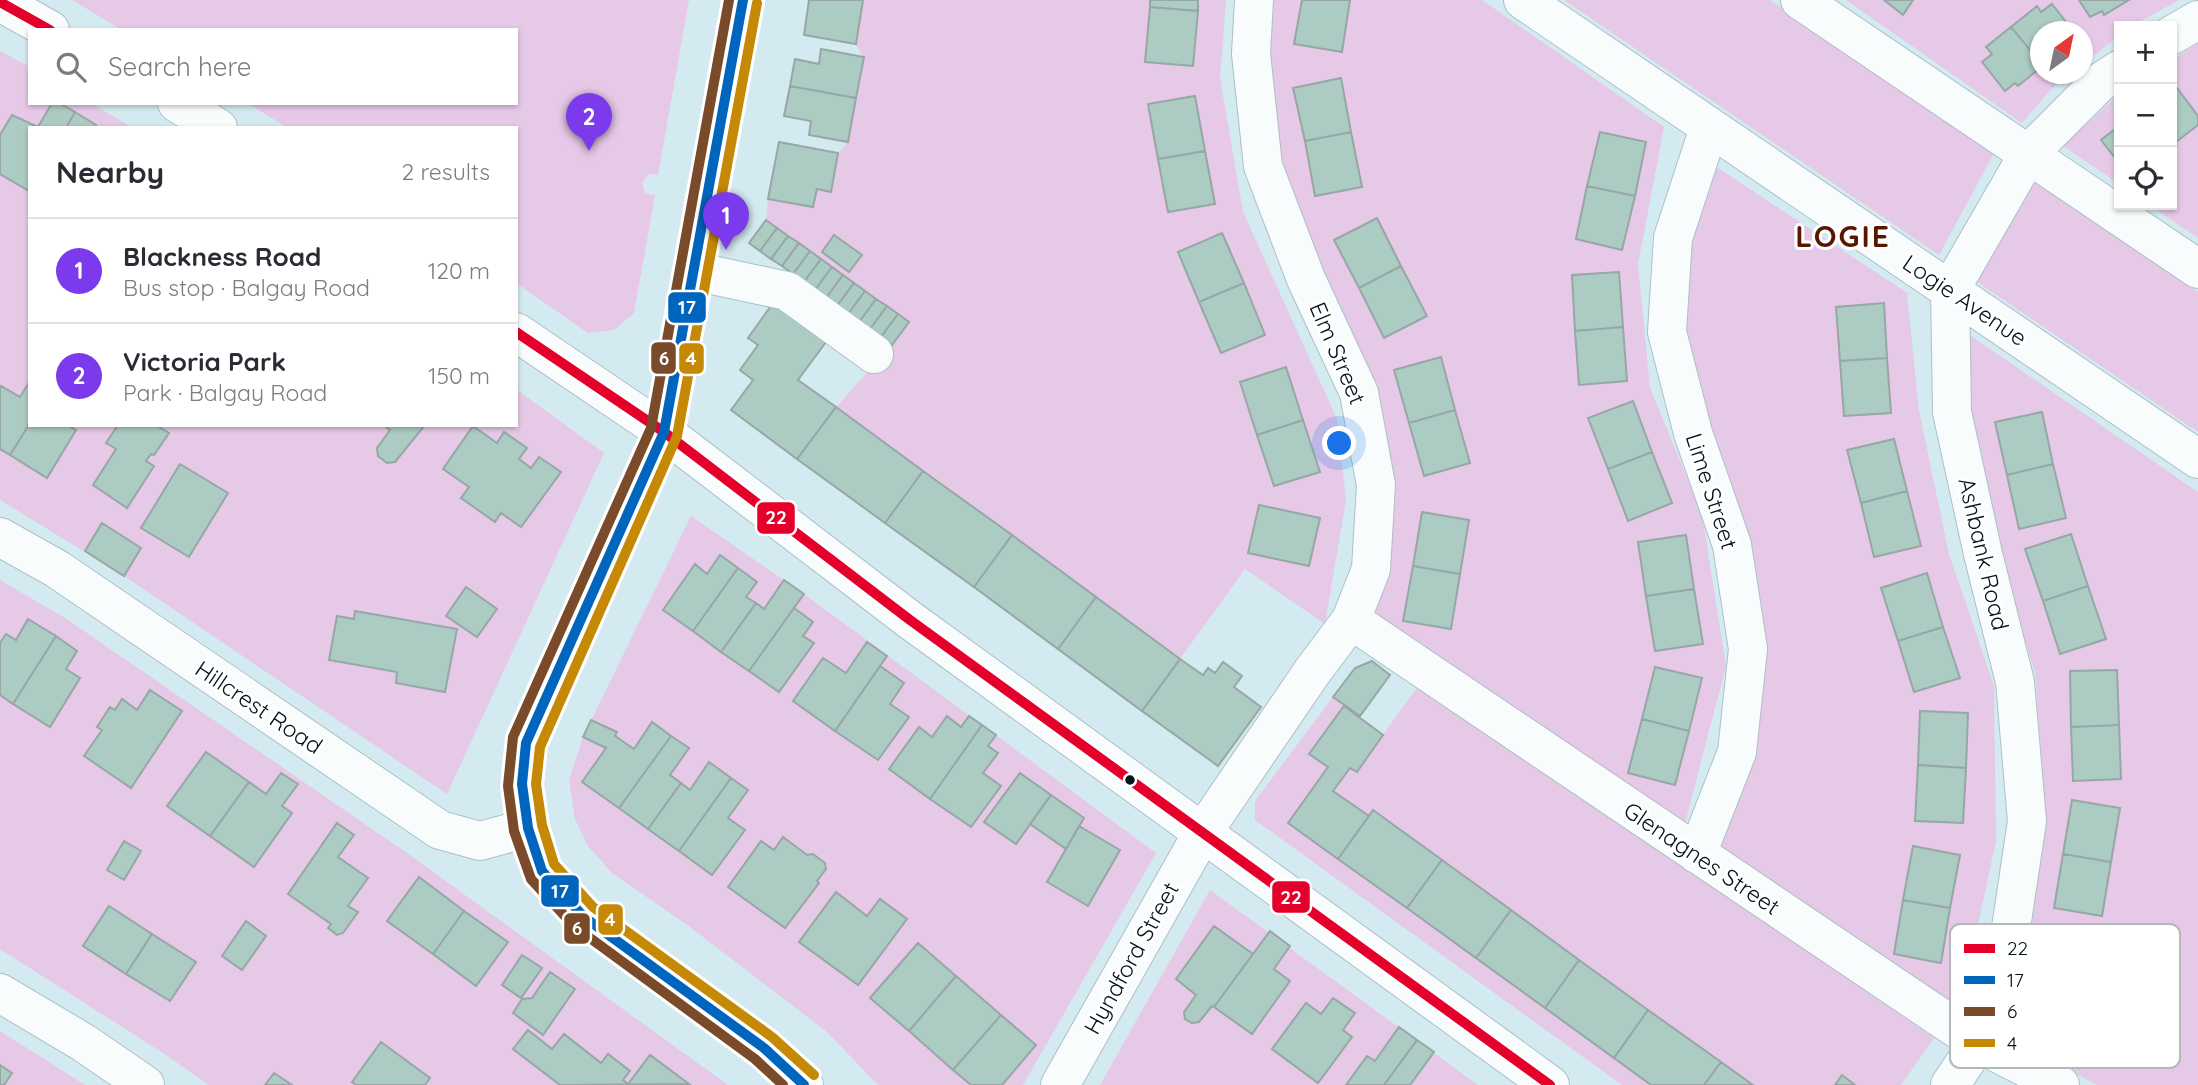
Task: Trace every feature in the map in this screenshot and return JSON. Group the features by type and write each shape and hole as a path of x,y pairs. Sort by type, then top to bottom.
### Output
{"street":[{"path":"743,0 664,432 526,743 523,784 528,828 542,871 584,917 764,1048 804,1085"},
{"name":"Elm Street","path":"1203,832 1312,672 1351,620 1371,569 1376,485 1359,393 1306,279 1263,166 1251,54 1254,0"},
{"name":"Logie Avenue","path":"1523,0 2198,459"},
{"path":"1800,0 2198,269"},
{"path":"0,2 46,28"},
{"path":"2177,33 2198,20"},
{"path":"1950,290 2029,153 2099,83 2114,73"},
{"path":"180,105 215,126"},
{"name":"Lime Street","path":"1697,854 1737,752 1748,649 1732,545 1693,433 1667,332 1673,238 1709,128"},
{"path":"693,271 787,291 874,354"},
{"name":"Ashbank Road","path":"1950,290 1952,412 2015,682 2027,821 2012,924"},
{"path":"518,333 664,432 910,620 1550,1085"},
{"name":"Hillcrest Road","path":"0,537 57,569 440,830 480,841 528,828"},
{"name":"Glenagnes Street","path":"1351,620 1950,1024"},
{"name":"Hyndford Street","path":"1060,1085 1203,832"},
{"path":"0,993 84,1043 145,1085"},
{"name":"Ashbank Road","path":"1950,1085 1961,1068"},
{"name":"Glenagnes Street","path":"2027,1068 2060,1085"}],"shaded area":[{"path":"72,0 689,0 658,175 649,174 642,182 645,193 655,195 634,313 614,330 588,333 518,284 518,126 285,126 250,105 518,105 518,28 119,28"},
{"path":"863,0 1226,0 1220,78 1243,212 1337,419 1346,500 1325,624 1245,569 1180,659 836,407 892,345 908,322 766,220 768,199 813,207 817,189 831,191 838,153 848,142 863,57 856,44"},
{"path":"1271,0 1482,0 1664,127 1638,264 1650,388 1702,514 1726,666 1685,823 1374,615 1393,494 1370,369 1301,228 1280,151 1266,71"},
{"path":"1564,0 1770,0 1994,153 1939,255"},
{"path":"1846,0 2179,0 2141,21 2114,21 2114,40 2093,56 2093,21 2030,21 2030,84 2056,84 2022,123"},
{"path":"2198,43 2198,238 2156,210 2177,210 2177,57"},
{"path":"0,51 28,66 28,105 94,105 130,126 28,126 28,427 518,427 518,390 604,453 447,794 124,576 0,500"},
{"path":"2114,99 2114,181 2063,146"},
{"path":"1712,164 1907,293 1919,411 1949,554 1994,686 1996,841 1978,924 1950,924 1950,1006 1715,845 1748,755 1679,341 1682,241"},
{"path":"2031,179 2198,292 2198,432 1976,281"},
{"path":"1961,329 2198,492 2198,1085 2097,1085 2065,1068 2180,1068 2180,924 2018,924 2043,787 2035,672 1996,551 1968,422"},
{"path":"691,516 804,594 1156,853 1023,1085 878,1085 827,1032 686,924 612,873 588,846 575,819 569,780 583,737"},
{"path":"0,580 65,618 407,853 728,1085 209,1085 0,949"},
{"path":"1418,686 1934,1038 1901,1085 1855,1085 1842,1076 1835,1085 1753,1085 1373,811 1369,816 1333,791 1350,768 1357,771"},
{"path":"1333,697 1344,706 1310,753 1328,767 1288,823 1651,1085 1622,1085 1255,820 1255,801"},
{"path":"1210,890 1478,1085 1100,1085"},
{"path":"0,1031 85,1085 0,1085"}],"building":[{"path":"809,0 863,0 856,44 804,35"},
{"path":"1150,0 1198,0 1198,11 1150,7"},
{"path":"1302,0 1350,0 1342,52 1294,44"},
{"path":"1884,0 1913,0 1903,15"},
{"path":"2079,0 2129,0 2104,15 2102,11 2090,17"},
{"path":"2052,4 2065,21 2030,21 2030,50 2011,27 2037,6 2041,12"},
{"path":"1150,7 1198,11 1193,66 1145,62"},
{"path":"2011,27 2030,50 2030,76 2018,86 2015,83 2005,91 1982,62 1992,54 1986,47"},
{"path":"821,49 864,57 856,98 790,86 795,59 819,64"},
{"path":"1341,78 1351,132 1305,141 1293,88"},
{"path":"790,86 856,98 848,142 809,135 811,121 784,116"},
{"path":"2177,88 2198,116 2198,125 2177,141"},
{"path":"1195,96 1205,151 1158,159 1148,104"},
{"path":"51,105 63,105 75,112 67,126 39,126"},
{"path":"75,112 96,125 96,126 67,126"},
{"path":"12,115 36,126 28,126 28,190 0,174 0,135"},
{"path":"2114,130 2114,157 2101,140"},
{"path":"1351,132 1362,187 1315,196 1305,141"},
{"path":"1600,132 1646,142 1635,196 1587,186"},
{"path":"779,142 838,153 831,192 817,189 813,207 768,199"},
{"path":"1205,151 1215,204 1168,212 1158,159"},
{"path":"1587,186 1635,196 1622,250 1576,239"},
{"path":"1377,218 1401,266 1359,288 1334,240"},
{"path":"766,220 777,228 760,251 749,243"},
{"path":"777,228 788,236 771,259 760,251"},
{"path":"1222,233 1244,283 1199,302 1178,252"},
{"path":"834,235 862,255 849,272 822,252"},
{"path":"788,236 799,243 782,266 771,259"},
{"path":"799,243 810,251 793,274 782,266"},
{"path":"810,251 821,259 804,282 793,274"},
{"path":"821,259 832,267 815,290 804,282"},
{"path":"1401,266 1427,316 1384,338 1359,288"},
{"path":"832,267 843,275 826,298 815,290"},
{"path":"1619,272 1623,327 1575,331 1572,275"},
{"path":"843,275 854,283 837,306 826,298"},
{"path":"854,283 865,291 848,314 837,306"},
{"path":"1244,283 1265,335 1221,353 1199,302"},
{"path":"865,291 876,299 859,322 848,314"},
{"path":"876,299 887,306 870,329 859,322"},
{"path":"773,303 826,342 798,380 836,407 797,459 731,410 753,380 740,370 758,345 748,338"},
{"path":"1884,303 1887,358 1840,361 1836,307"},
{"path":"887,306 898,314 881,337 870,329"},
{"path":"898,314 909,322 892,345 881,337"},
{"path":"1623,327 1627,381 1579,385 1575,331"},
{"path":"1441,357 1455,410 1409,423 1394,370"},
{"path":"1887,358 1891,413 1844,416 1840,361"},
{"path":"1286,367 1303,420 1257,435 1240,382"},
{"path":"28,384 28,426 10,455 0,449 1,386 20,397"},
{"path":"1633,401 1652,452 1608,469 1588,418"},
{"path":"836,407 923,471 885,523 797,459"},
{"path":"1455,410 1470,463 1424,476 1409,423"},
{"path":"2042,412 2053,464 2007,475 1995,422"},
{"path":"1303,420 1320,472 1274,486 1257,435"},
{"path":"28,426 71,427 76,430 47,478 10,455"},
{"path":"117,427 159,427 169,433 154,455 151,454 146,461 154,466 127,508 93,485 116,449 106,443"},
{"path":"386,427 423,427 395,462 387,463 378,456 377,448 390,430"},
{"path":"474,427 497,443 504,432 527,448 519,459 531,468 539,457 561,472 521,527 501,513 495,522 461,498 469,487 443,469"},
{"path":"1894,439 1907,491 1861,503 1847,450"},
{"path":"1652,452 1672,503 1628,521 1608,469"},
{"path":"180,464 228,493 189,557 141,528"},
{"path":"2053,464 2066,518 2019,529 2007,475"},
{"path":"923,471 1012,535 974,587 885,523"},
{"path":"1907,491 1921,546 1874,557 1861,503"},
{"path":"1259,505 1320,518 1309,566 1248,553"},
{"path":"1422,512 1469,520 1460,574 1413,566"},
{"path":"102,523 141,548 124,576 85,551"},
{"path":"2071,534 2088,586 2043,601 2025,549"},
{"path":"1012,535 1096,597 1058,649 974,587"},
{"path":"1686,535 1694,589 1646,596 1638,542"},
{"path":"720,555 738,568 693,631 663,610 695,564 707,574"},
{"path":"1413,566 1460,574 1451,629 1403,621"},
{"path":"738,568 757,582 746,597 756,603 721,652 693,631"},
{"path":"1927,573 1943,627 1898,641 1881,588"},
{"path":"784,580 804,594 749,671 721,652 756,603 764,609"},
{"path":"2088,586 2106,639 2060,654 2043,601"},
{"path":"466,587 497,609 477,637 446,616"},
{"path":"1694,589 1703,644 1655,651 1646,596"},
{"path":"1096,597 1180,659 1142,711 1058,649"},
{"path":"794,608 813,622 803,636 814,643 779,692 749,671"},
{"path":"355,611 457,629 445,692 396,683 397,672 329,660 337,616 354,619"},
{"path":"28,619 56,636 13,704 0,695 0,643 6,634 16,640"},
{"path":"1943,627 1960,678 1914,692 1898,641"},
{"path":"56,636 77,651 66,669 80,678 50,727 13,704"},
{"path":"867,642 887,656 835,731 793,701 823,658 846,673"},
{"path":"1180,659 1203,675 1208,668 1215,673 1223,662 1242,676 1234,687 1261,707 1218,766 1142,711"},
{"path":"1372,661 1390,675 1360,716 1333,697 1355,668"},
{"path":"880,666 904,683 890,704 909,717 878,760 835,731"},
{"path":"1655,667 1702,678 1689,731 1642,719"},
{"path":"2117,670 2119,725 2071,727 2070,671"},
{"path":"150,690 182,711 131,788 84,756 102,730 97,727 110,707 115,710 122,699 137,710"},
{"path":"1344,706 1383,735 1357,772 1350,768 1333,791 1369,816 1338,859 1288,823 1328,767 1309,754"},
{"path":"1920,711 1968,713 1966,768 1918,765"},
{"path":"947,716 961,727 969,716 982,725 930,799 889,769 919,727 932,737"},
{"path":"1642,719 1689,731 1675,785 1628,773"},
{"path":"591,720 617,732 615,736 634,749 652,722 671,736 619,808 582,782 606,748 583,737"},
{"path":"982,725 996,735 988,746 998,753 983,773 1001,786 971,827 930,799"},
{"path":"2119,725 2121,779 2073,781 2071,727"},
{"path":"671,736 689,748 670,775 681,783 648,829 619,808"},
{"path":"206,752 249,782 210,836 167,806"},
{"path":"709,762 731,778 679,851 648,829 681,783 690,790"},
{"path":"1918,765 1966,768 1963,823 1915,821"},
{"path":"281,773 298,784 282,806 292,813 254,867 210,836 249,782 266,794"},
{"path":"1020,773 1051,795 1016,844 984,822"},
{"path":"731,778 748,790 728,818 745,830 712,875 679,851"},
{"path":"1051,795 1084,818 1066,849 1030,824"},
{"path":"2072,800 2120,808 2111,862 2063,854"},
{"path":"1373,810 1442,860 1407,908 1338,859"},
{"path":"337,823 354,835 338,857 368,878 348,906 358,912 343,933 337,935 328,928 331,924 288,894"},
{"path":"1079,826 1120,850 1088,906 1047,882"},
{"path":"783,837 807,855 813,854 825,863 826,869 817,881 819,883 785,928 728,887 761,841 774,850"},
{"path":"124,841 141,851 124,880 107,870"},
{"path":"1913,846 1960,855 1950,908 1903,900"},
{"path":"2063,854 2111,862 2102,916 2054,908"},
{"path":"1442,860 1511,910 1476,958 1407,908"},
{"path":"419,877 464,911 433,954 387,921"},
{"path":"836,892 867,916 880,899 907,919 858,985 799,942"},
{"path":"1903,900 1950,908 1941,963 1894,954"},
{"path":"109,906 152,934 126,974 83,946"},
{"path":"1511,910 1579,960 1545,1008 1476,958"},
{"path":"464,911 508,942 476,986 433,954"},
{"path":"246,921 266,936 242,970 222,956"},
{"path":"1214,926 1253,954 1214,1007 1212,1006 1199,1022 1192,1023 1185,1019 1184,1012 1196,995 1176,979"},
{"path":"1270,931 1290,946 1274,969 1290,981 1252,1034 1214,1007"},
{"path":"152,934 196,962 170,1001 126,974"},
{"path":"918,943 956,976 909,1031 870,998"},
{"path":"522,955 542,968 521,998 502,985"},
{"path":"1579,960 1648,1010 1614,1058 1545,1008"},
{"path":"550,972 575,989 543,1035 513,1013 522,999 532,998"},
{"path":"956,976 1001,1015 953,1070 909,1031"},
{"path":"1333,998 1355,1013 1343,1030 1352,1037 1318,1083 1272,1049 1306,1003 1321,1014"},
{"path":"1648,1010 1721,1062 1704,1085 1651,1085 1614,1058"},
{"path":"1001,1015 1036,1045 1002,1085 971,1085 953,1070"},
{"path":"1399,1027 1417,1040 1384,1085 1346,1085 1367,1056 1375,1061"},
{"path":"528,1030 552,1049 564,1034 601,1063 608,1054 630,1071 623,1080 628,1084 650,1055 689,1084 560,1085 513,1049"},
{"path":"1417,1040 1434,1052 1410,1085 1384,1085"},
{"path":"381,1042 430,1078 425,1085 356,1085 352,1082"},
{"path":"1721,1062 1753,1085 1704,1085"},
{"path":"0,1065 12,1073 4,1085 0,1085"},
{"path":"274,1073 292,1085 265,1085"},
{"path":"1842,1075 1855,1085 1835,1085"}],"transit line":[{"name":"6","path":"729,0 651,428 513,737 508,786 514,831 531,879 575,927 755,1059 783,1085"},
{"name":"17","path":"743,0 664,432 526,743 522,784 528,828 542,871 584,917 764,1048 804,1085"},
{"name":"22","path":"0,2 46,28"},
{"name":"4","path":"757,3 677,436 540,747 536,784 542,825 554,864 593,907 772,1037 814,1075"},
{"name":"22","path":"518,333 664,432 910,620 1550,1085"}],"place":[{"name":"Victoria Park","path":"589,151"},
{"name":"Blackness Road","path":"726,250"}],"district":[{"name":"LOGIE","path":"1843,236"}]}
